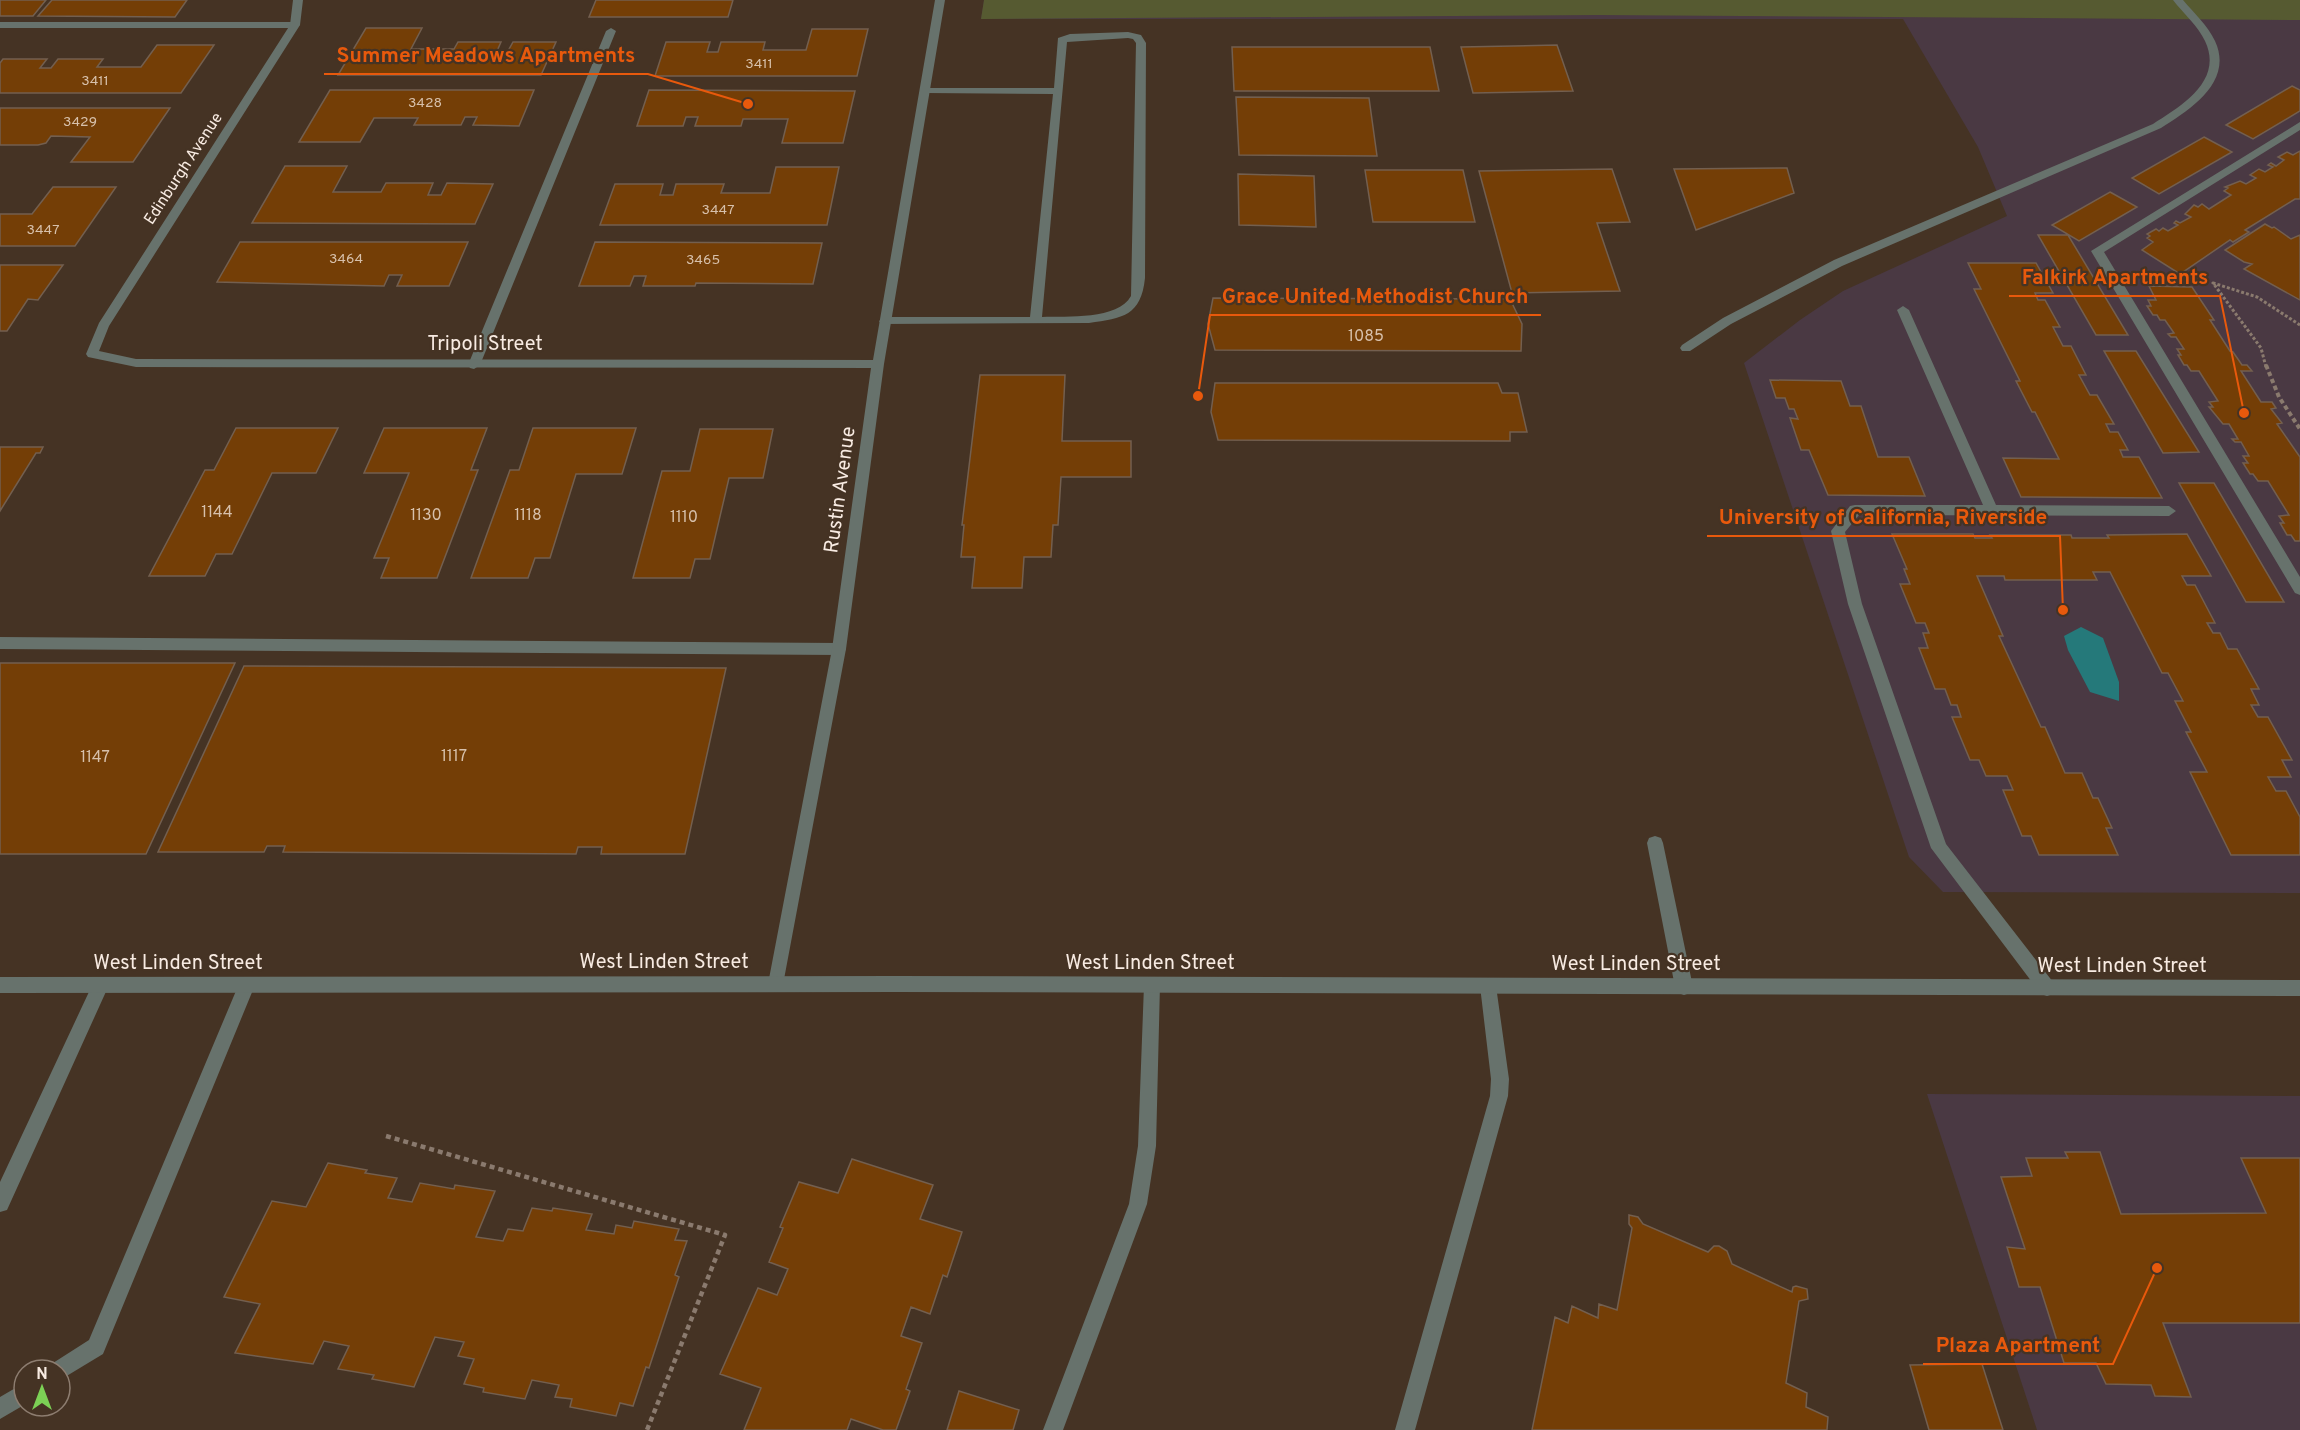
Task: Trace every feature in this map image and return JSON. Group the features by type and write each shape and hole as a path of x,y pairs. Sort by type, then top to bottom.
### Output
{"street":[{"name":"Edinburgh Avenue","path":"92,354 103,326 295,25 298,0"},
{"name":"Rustin Avenue","path":"776,984 839,649 878,364 940,0"},
{"path":"1686,348 1737,316 1838,263 2157,126 2187,107 2208,86 2216,60 2210,42 2178,0"},
{"path":"0,26 295,25"},
{"path":"474,365 611,31"},
{"path":"885,321 1036,321 1094,319 1124,312 1137,299 1142,43 1137,37 1070,37 1062,40 1059,92 1036,321"},
{"path":"926,90 1059,92"},
{"path":"2300,126 2097,251 2300,589"},
{"path":"1903,310 1992,511"},
{"name":"Tripoli Street","path":"92,354 136,363 878,364"},
{"path":"2047,988 1939,848 1855,604 1838,531 1855,510 2169,511"},
{"path":"0,643 839,649"},
{"path":"1655,843 1684,987"},
{"name":"West Linden Street","path":"0,985 776,984 2300,988"},
{"path":"0,1203 101,985"},
{"path":"72,1362 96,1347 247,985"},
{"path":"1053,1430 1138,1204 1147,1146 1152,985"},
{"path":"1405,1430 1499,1096 1500,1079 1488,986"}],"path":[{"path":"2300,325 2256,297 2213,283 2261,348 2268,373 2279,397 2300,429"},
{"path":"386,1136 725,1236 647,1430"}],"shaded area":[{"path":"984,0 2300,0 2300,893 1943,892 1909,857 1744,363 1800,320 1843,291 2007,216 1978,147 1903,19 981,19"},
{"path":"1927,1094 2300,1096 2300,1430 2037,1430"}],"green space":[{"path":"984,0 2300,0 2300,20 1598,15 981,19"}],"water":[{"path":"2081,627 2103,638 2119,682 2119,701 2090,692 2068,650 2064,636"}],"building":[{"path":"0,0 46,0 33,16 0,16"},
{"path":"52,0 187,0 175,17 38,16"},
{"path":"596,0 733,0 728,17 589,17"},
{"path":"366,28 422,28 411,49 454,49 458,42 501,42 497,51 508,51 513,42 556,42 541,75 338,75"},
{"path":"812,29 868,29 857,76 655,76 666,42 710,42 707,52 718,52 721,42 765,42 763,50 806,50"},
{"path":"157,45 214,45 181,93 0,93 0,63 3,59 47,59 40,68 51,68 58,59 103,59 97,67 141,67"},
{"path":"1557,45 1573,91 1473,93 1461,47"},
{"path":"1232,47 1430,47 1439,91 1234,91"},
{"path":"2292,86 2300,90 2300,111 2253,139 2226,125"},
{"path":"330,90 534,90 519,126 473,125 477,117 465,117 461,125 414,125 418,118 374,118 360,142 299,142"},
{"path":"649,90 855,91 843,143 782,143 788,119 743,119 741,126 695,126 698,117 686,117 683,126 637,126"},
{"path":"1236,97 1369,98 1377,156 1239,155"},
{"path":"0,108 170,108 133,162 71,162 90,137 51,136 46,143 38,145 0,145"},
{"path":"2204,137 2232,152 2159,194 2132,178"},
{"path":"2300,151 2300,199 2295,199 2245,230 2249,232 2233,242 2230,240 2180,274 2142,250 2153,242 2147,238 2150,236 2147,234 2163,228 2168,231 2178,225 2174,223 2176,221 2180,223 2191,217 2185,214 2194,205 2198,207 2202,204 2209,209 2231,195 2224,191 2228,188 2225,187 2240,181 2246,184 2256,178 2250,175 2259,169 2265,172 2273,167 2268,165 2271,163 2276,166 2284,160 2278,157 2287,152 2293,155"},
{"path":"285,166 347,166 333,192 381,192 386,183 433,183 428,195 441,195 447,183 493,184 475,224 252,223"},
{"path":"776,167 839,167 827,225 600,225 615,184 663,184 660,195 673,195 676,184 724,184 721,193 770,193"},
{"path":"1787,168 1794,193 1696,230 1674,169"},
{"path":"1612,169 1630,222 1597,223 1620,291 1512,293 1479,171"},
{"path":"1365,170 1463,170 1475,222 1373,222"},
{"path":"1238,174 1314,176 1316,227 1239,225"},
{"path":"53,187 116,187 75,246 0,246 0,214 32,214"},
{"path":"2110,192 2137,207 2079,241 2052,225"},
{"path":"2265,224 2274,227 2291,239 2300,235 2300,300 2244,269 2252,264 2244,262 2225,250"},
{"path":"2038,235 2068,235 2128,335 2096,335"},
{"path":"240,242 468,242 449,286 397,286 402,275 389,275 384,286 217,282"},
{"path":"595,242 822,243 813,284 696,283 695,286 643,286 646,276 634,276 630,286 579,286"},
{"path":"1968,263 2036,263 2053,293 2035,293 2038,300 2045,300 2060,327 2053,327 2063,346 2071,346 2086,375 2079,375 2090,395 2097,395 2114,424 2106,424 2110,432 2118,432 2128,450 2120,450 2123,457 2139,457 2162,498 2021,497 2003,458 2059,459 2016,381 2020,381 1974,289 1981,289"},
{"path":"0,265 63,265 38,300 28,299 7,331 0,331"},
{"path":"2149,286 2192,287 2214,320 2210,320 2230,351 2242,365 2247,365 2252,371 2241,371 2261,402 2272,402 2276,408 2271,409 2282,423 2277,424 2300,457 2300,541 2295,541 2291,535 2287,535 2280,523 2284,523 2279,516 2289,515 2268,481 2258,481 2253,474 2250,474 2243,463 2248,463 2243,456 2249,456 2241,442 2235,442 2232,439 2238,439 2229,424 2223,424 2209,407 2213,407 2209,402 2218,401 2199,371 2191,371 2187,365 2184,365 2177,349 2184,349 2176,337 2168,334 2174,333 2165,320 2160,320 2157,315 2153,315 2147,306 2151,306 2148,300 2156,300"},
{"path":"1213,298 1510,299 1522,324 1521,351 1215,350 1208,324"},
{"path":"2104,351 2136,351 2199,452 2163,453"},
{"path":"980,375 1065,375 1062,441 1131,441 1131,477 1061,477 1058,525 1053,525 1051,557 1024,557 1022,588 972,588 975,557 961,557 964,525 962,525"},
{"path":"1770,380 1841,381 1850,406 1861,406 1878,457 1909,457 1925,496 1828,495 1809,450 1801,450 1790,418 1798,419 1794,409 1789,409 1785,398 1776,398"},
{"path":"1215,383 1498,383 1502,393 1518,393 1527,432 1510,432 1510,441 1218,440 1211,412"},
{"path":"236,428 338,428 316,473 272,473 232,554 216,554 205,576 149,576 205,470 214,470"},
{"path":"384,428 487,428 471,470 478,470 437,578 381,578 389,558 374,558 409,473 364,473"},
{"path":"533,428 636,428 622,474 576,474 550,558 535,558 528,578 471,578 510,470 519,470"},
{"path":"700,429 773,429 763,478 729,478 710,559 695,559 690,578 633,578 662,471 690,471"},
{"path":"0,447 43,447 40,453 36,453 0,511"},
{"path":"2179,483 2214,483 2284,602 2246,602"},
{"path":"1892,534 1973,534 1975,538 1992,538 1990,535 2071,535 2072,538 2109,538 2107,535 2187,534 2211,576 2182,576 2187,585 2195,585 2215,623 2207,623 2213,633 2220,633 2228,649 2237,649 2259,689 2251,689 2259,705 2251,705 2258,717 2268,717 2292,760 2282,760 2291,777 2268,777 2276,791 2286,791 2300,817 2300,855 2231,855 2190,772 2207,772 2186,732 2191,732 2175,701 2183,701 2168,673 2162,673 2110,572 2093,572 2097,580 2005,580 2004,576 1977,576 2003,636 1999,636 2041,727 2045,727 2065,773 2082,773 2093,798 2098,798 2112,828 2106,828 2118,855 2039,855 2031,836 2022,836 2003,790 2013,790 2007,776 1986,776 1979,760 1970,760 1952,717 1961,717 1957,705 1951,705 1945,689 1935,689 1919,648 1928,648 1923,633 1929,633 1925,623 1916,623 1900,584 1910,584 1904,569 1907,569"},
{"path":"0,663 235,663 146,854 0,854"},
{"path":"244,666 726,668 685,854 601,854 602,847 578,847 576,854 283,852 285,846 267,846 264,852 158,852"},
{"path":"2065,1152 2100,1152 2121,1214 2266,1213 2241,1158 2300,1158 2300,1323 2163,1323 2191,1397 2155,1396 2151,1385 2106,1384 2096,1363 2064,1363 2040,1287 2019,1287 2007,1247 2025,1249 2001,1177 2032,1176 2026,1158 2068,1158"},
{"path":"852,1159 933,1185 920,1219 962,1232 947,1277 943,1275 930,1314 911,1307 901,1336 922,1343 906,1389 910,1391 896,1430 883,1430 851,1419 847,1430 744,1430 761,1388 720,1374 758,1288 777,1295 788,1269 769,1262 783,1228 780,1227 799,1182 838,1193"},
{"path":"328,1163 367,1170 365,1173 397,1178 388,1198 412,1202 420,1183 454,1189 455,1185 495,1191 476,1237 503,1241 508,1229 523,1231 532,1208 552,1211 553,1208 592,1214 586,1230 614,1234 616,1225 632,1228 634,1221 679,1229 675,1240 687,1241 675,1275 679,1277 649,1368 646,1367 633,1406 620,1403 616,1416 570,1407 572,1399 555,1397 559,1385 532,1380 525,1399 483,1392 484,1388 464,1384 474,1359 458,1356 464,1342 435,1337 414,1387 372,1379 374,1375 338,1369 349,1346 324,1341 313,1364 235,1353 260,1304 224,1297 272,1201 306,1207"},
{"path":"1629,1215 1638,1217 1643,1224 1708,1252 1714,1246 1719,1246 1727,1251 1732,1264 1792,1292 1793,1287 1796,1286 1807,1289 1808,1299 1799,1301 1786,1383 1807,1393 1806,1407 1828,1417 1827,1430 1532,1430 1555,1317 1568,1323 1572,1306 1598,1318 1599,1304 1617,1310 1632,1228 1629,1224"},
{"path":"1982,1364 2003,1430 1929,1430 1910,1365"},
{"path":"959,1391 1019,1410 1013,1430 947,1430"}],"place":[{"name":"Summer Meadows Apartments","path":"748,104"},
{"name":"Grace United Methodist Church","path":"1198,396"},
{"name":"Falkirk Apartments","path":"2244,413"},
{"name":"University of California, Riverside","path":"2063,610"},
{"name":"Plaza Apartment","path":"2157,1268"}]}
